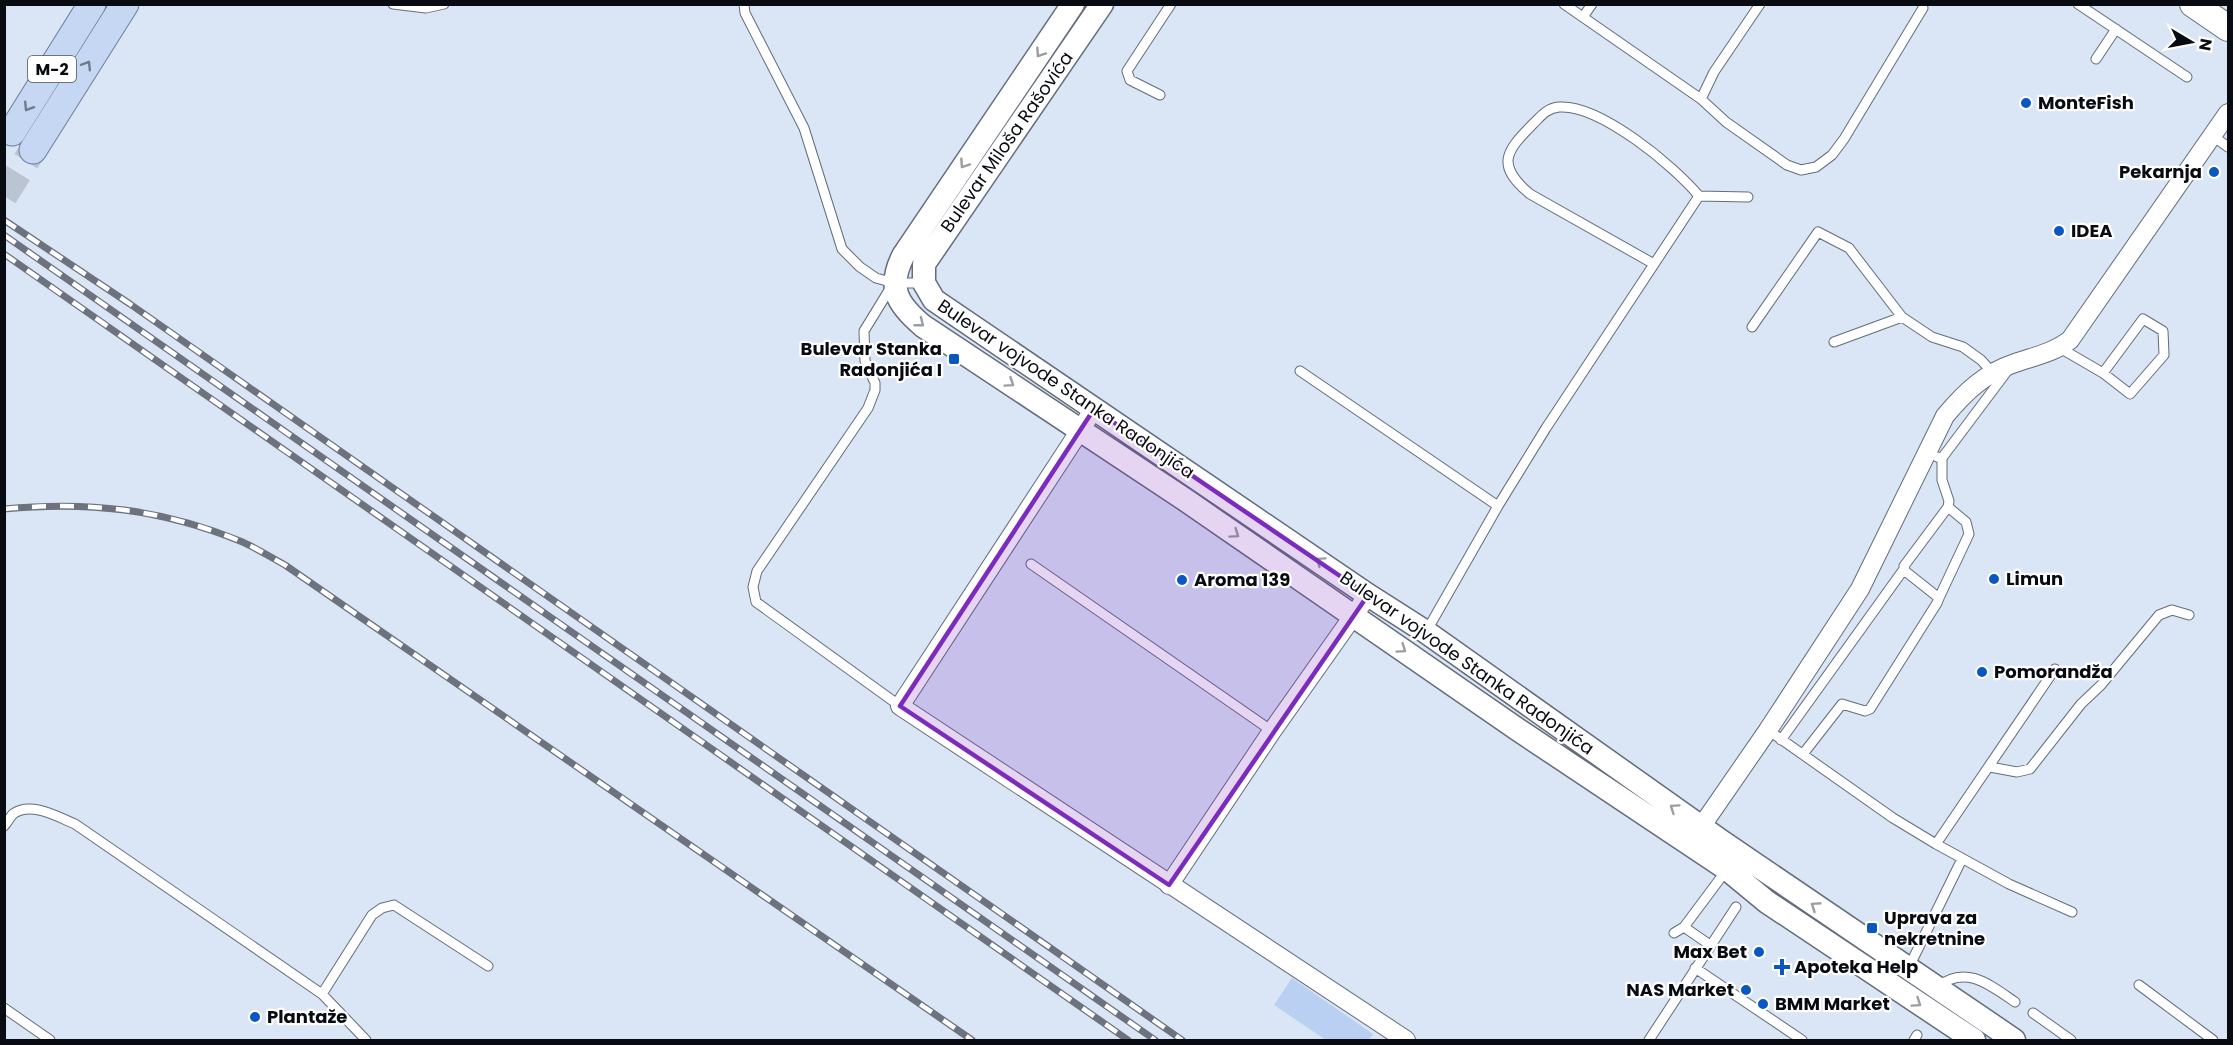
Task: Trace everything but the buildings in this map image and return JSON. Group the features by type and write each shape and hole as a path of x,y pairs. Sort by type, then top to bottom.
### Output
{"main road":[{"name":"M-2","path":"12,132 92,4"},
{"name":"M-2","path":"33,150 125,4"},
{"path":"2193,4 2229,28"}],"street":[{"name":"Bulevar Miloša Rašovića","path":"894,283 897,268 910,243 1073,4"},
{"name":"Bulevar Miloša Rašovića","path":"924,283 924,264 931,252 1102,4"},
{"path":"1701,827 1775,735 1933,457 1945,416 1971,387 1993,373 2014,363 2060,348 2077,332 2229,113"},
{"name":"Bulevar vojvode Stanka Radonjića","path":"894,283 901,305 923,327 1081,431 1517,729 1908,969 2014,1041"},
{"name":"Bulevar vojvode Stanka Radonjića","path":"924,283 927,292 942,306 1426,632 1701,827 1767,902 1972,1040"},
{"path":"1094,409 900,706 1406,1041"},
{"path":"1169,885 1272,731 1368,595"},
{"path":"1972,1040 1985,1021"}],"lane":[{"path":"393,4 426,8 444,4"},
{"path":"744,4 746,13 804,128 842,249 860,267 876,278 894,283 924,283"},
{"path":"1160,95 1130,80 1127,71 1171,4"},
{"path":"1564,4 1701,99 1726,122 1787,165 1801,170 1816,167 1832,155 1923,8"},
{"path":"1583,17 1592,4"},
{"path":"1701,99 1714,72 1760,4"},
{"path":"2078,4 2187,77"},
{"path":"2096,59 2116,29"},
{"path":"1654,264 1530,194 1512,177 1508,166 1508,155 1513,143 1545,112 1562,106 1576,109 1613,124 1678,174 1699,196 1748,197"},
{"path":"2213,136 2229,147"},
{"path":"1426,632 1498,506 1546,428 1699,196"},
{"path":"1752,327 1818,232 1849,248 1902,317 1932,337 1963,347 1981,360 1993,373"},
{"path":"894,283 864,331 865,361 875,383 875,390 868,408 757,571 753,588 756,602 900,706"},
{"path":"1834,342 1902,317"},
{"path":"2060,348 2103,373 2130,394 2164,355 2163,331 2143,319 2103,373"},
{"path":"2014,363 1933,457 1949,501 1948,507 1904,564 1904,569 1775,735 1893,818 1936,844 2009,884 2072,912"},
{"path":"1300,371 1498,506"},
{"path":"1803,754 1842,704 1865,711 1870,709 1936,607 1969,534 1966,522 1948,507"},
{"path":"1030,564 1272,731"},
{"path":"1904,569 1939,598"},
{"path":"1990,767 2017,772 2030,769 2081,705 2101,685 2159,615 2172,610 2188,615"},
{"path":"1936,844 2055,669"},
{"path":"4,826 14,813 27,809 40,810 75,824 322,994 366,1041"},
{"path":"1908,969 1962,859"},
{"path":"1674,933 1684,927 1732,861"},
{"path":"322,994 372,915 382,908 394,905 488,966"},
{"path":"1648,1041 1736,907"},
{"path":"1684,927 1710,945"},
{"path":"1695,968 1802,1041"},
{"path":"1936,988 1948,978 1968,977 1984,981 2015,1002"},
{"path":"2139,985 2213,1041"},
{"path":"4,1008 50,1041"},
{"path":"2032,1013 2071,1041"}],"highlighted area":[{"path":"1094,409 1368,595 1169,885 900,706"}],"shaded area":[{"path":"1292,978 1373,1034 1369,1040 1326,1040 1274,1005"}],"tunnel":[{"path":"4,196 33,150"}],"railway":[{"path":"4,220 130,304 1182,1040"},
{"path":"4,235 1155,1040"},
{"path":"4,254 1128,1040"},
{"path":"4,509 66,506 124,510 182,521 257,549 285,565 972,1040"}],"place":[{"name":"MonteFish","path":"2026,103"},
{"name":"Pekarnja","path":"2214,172"},
{"name":"IDEA","path":"2059,231"},
{"name":"Bulevar Stanka Radonjića I","path":"954,359"},
{"name":"Limun","path":"1994,579"},
{"name":"Aroma 139","path":"1182,580"},
{"name":"Pomorandža","path":"1982,672"},
{"name":"Uprava za nekretnine","path":"1872,928"},
{"name":"Max Bet","path":"1759,952"},
{"name":"Apoteka Help","path":"1782,967"},
{"name":"NAS Market","path":"1746,990"},
{"name":"BMM Market","path":"1763,1004"},
{"name":"Plantaže","path":"255,1017"}]}
